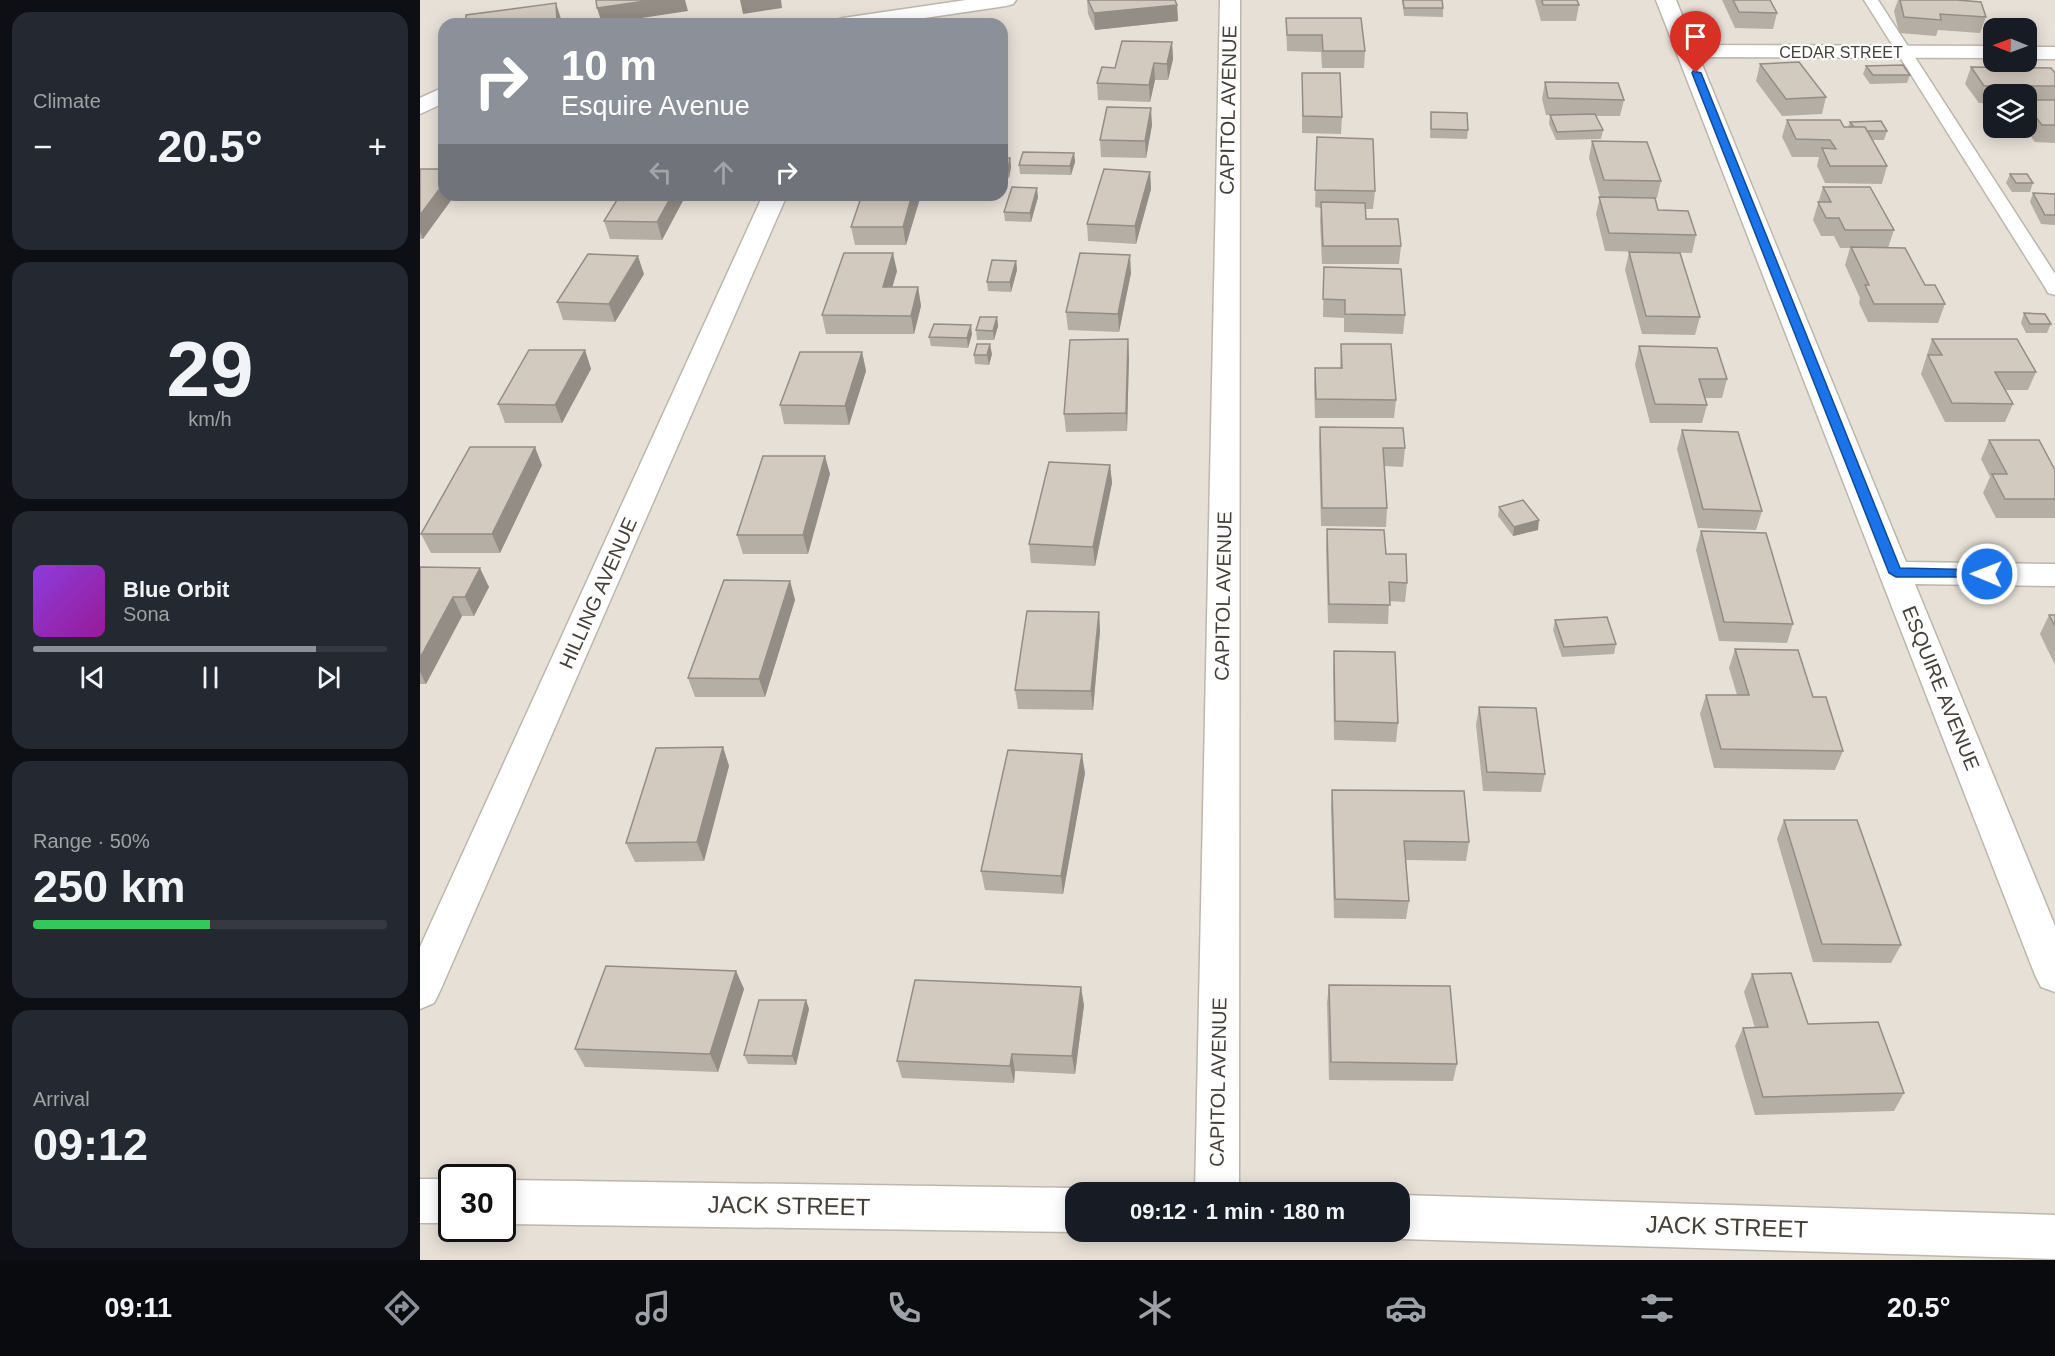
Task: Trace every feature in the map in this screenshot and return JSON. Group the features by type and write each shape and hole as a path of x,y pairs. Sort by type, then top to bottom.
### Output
{"street":[{"path":"864,18 1006,0"},
{"name":"CAPITOL AVENUE","path":"1217,1182 1230,0"},
{"name":"ESQUIRE AVENUE","path":"1665,0 1688,51 2055,975"},
{"name":"CEDAR STREET","path":"1688,51 1983,52"},
{"path":"2037,52 2055,53"},
{"path":"420,107 438,97"},
{"name":"HILLING AVENUE","path":"420,991 772,201"},
{"path":"1896,573 2055,575"},
{"path":"420,1201 438,1201"},
{"name":"JACK STREET","path":"516,1202 1065,1210"},
{"name":"JACK STREET","path":"1410,1217 2055,1237"}],"lane":[{"path":"1871,0 2055,289"}],"shaded area":[{"path":"420,0 2055,0 2055,1260 420,1260","holes":["438,1164 516,1164 516,1202 1065,1192 1065,1182 1410,1182 1410,1217 2045,1238 1410,1223 1410,1242 1065,1242 1065,1231 516,1204 516,1242 438,1242"]}],"building":[{"path":"596,0 652,0 597,8"},
{"path":"1088,0 1175,0 1177,5 1094,13"},
{"path":"1403,0 1442,0 1443,8 1404,8"},
{"path":"1542,0 1577,0 1579,5 1543,5"},
{"path":"1733,0 1770,0 1777,13 1739,12"},
{"path":"1900,0 1981,2 1986,17 1940,14 1941,20 1904,17"},
{"path":"556,3 557,18 466,18 466,15"},
{"path":"1286,18 1361,18 1365,51 1323,51 1322,35 1287,35"},
{"path":"1122,41 1172,42 1167,64 1154,63 1149,85 1097,83 1102,67 1115,68"},
{"path":"1799,62 1826,97 1786,99 1760,64"},
{"path":"1903,65 1910,75 1873,75 1866,66"},
{"path":"1971,67 1983,67 1983,72 2037,72 2037,68 2051,68 2055,73 2055,86 1983,85"},
{"path":"1302,73 1340,73 1342,117 1303,116"},
{"path":"1545,82 1618,83 1624,100 1548,98"},
{"path":"2037,100 2055,100 2055,125 2042,125 2037,119"},
{"path":"1107,107 1151,108 1145,141 1100,140"},
{"path":"1431,112 1467,113 1468,130 1431,129"},
{"path":"1595,114 1603,130 1557,132 1550,115"},
{"path":"1787,120 1840,120 1844,127 1865,127 1887,166 1830,166 1822,148 1836,149 1830,140 1796,139"},
{"path":"1881,121 1887,131 1867,131 1865,127 1854,127 1850,122"},
{"path":"1317,137 1373,139 1375,191 1315,190"},
{"path":"1592,141 1647,142 1661,181 1604,180"},
{"path":"1023,152 1074,153 1070,166 1019,165"},
{"path":"420,169 438,169 438,191 420,215"},
{"path":"1104,169 1150,172 1135,226 1087,224"},
{"path":"2010,174 2027,174 2033,183 2016,183"},
{"path":"1012,187 1037,188 1030,213 1004,212"},
{"path":"1823,187 1870,187 1894,230 1845,230 1839,218 1826,218 1818,202 1831,202"},
{"path":"2033,193 2055,194 2055,215 2045,215"},
{"path":"1599,197 1655,198 1658,210 1688,211 1696,235 1609,233"},
{"path":"616,201 669,201 657,222 604,221"},
{"path":"860,201 910,201 903,227 851,227"},
{"path":"1321,202 1365,203 1366,219 1398,219 1401,246 1323,246"},
{"path":"1851,247 1905,248 1925,285 1935,285 1945,304 1874,304 1865,285 1869,285"},
{"path":"1629,252 1680,253 1700,317 1646,316"},
{"path":"844,253 893,253 883,287 918,287 911,316 822,315"},
{"path":"1080,253 1130,255 1118,314 1066,312"},
{"path":"588,254 638,256 609,304 557,302"},
{"path":"992,260 1016,261 1010,282 987,282"},
{"path":"1324,267 1401,269 1405,315 1345,314 1345,300 1323,299"},
{"path":"2024,313 2045,314 2051,324 2030,324"},
{"path":"980,317 997,317 993,331 976,330"},
{"path":"934,324 971,325 967,338 929,337"},
{"path":"1128,339 1126,413 1064,414 1070,340"},
{"path":"1932,339 2017,339 2036,372 1995,372 2013,404 1952,403 1928,355 1942,355"},
{"path":"977,344 990,344 987,355 974,355"},
{"path":"1341,344 1391,344 1396,400 1316,399 1315,368 1342,368"},
{"path":"1639,346 1717,348 1727,379 1699,379 1707,405 1655,404"},
{"path":"529,350 585,350 555,405 498,404"},
{"path":"800,352 862,352 845,406 780,405"},
{"path":"1320,427 1403,428 1405,448 1383,448 1387,508 1322,508"},
{"path":"1682,430 1738,432 1762,511 1703,509"},
{"path":"1989,440 2039,440 2055,470 2055,499 2005,499 1992,474 2007,474"},
{"path":"470,447 535,447 492,534 421,534"},
{"path":"763,456 825,456 803,535 737,535"},
{"path":"1049,462 1110,465 1093,547 1029,544"},
{"path":"1523,500 1539,520 1514,527 1499,507"},
{"path":"1327,529 1384,530 1386,554 1406,554 1407,583 1389,582 1390,605 1329,604"},
{"path":"1701,531 1766,533 1793,624 1724,622"},
{"path":"420,567 480,568 465,597 453,597 420,658"},
{"path":"724,580 790,581 759,679 688,678"},
{"path":"1027,611 1099,612 1091,691 1015,690"},
{"path":"2049,615 2055,615 2055,626"},
{"path":"1607,617 1616,644 1564,647 1555,620"},
{"path":"1735,649 1798,650 1813,697 1826,697 1843,751 1721,749 1706,695 1749,695"},
{"path":"1334,651 1395,652 1398,723 1335,721"},
{"path":"1479,707 1536,708 1545,774 1487,772"},
{"path":"723,747 697,842 626,843 656,748"},
{"path":"1008,750 1082,754 1061,876 981,871"},
{"path":"1332,790 1464,791 1469,842 1404,841 1409,901 1335,899"},
{"path":"1784,820 1857,820 1901,945 1822,944"},
{"path":"606,966 736,971 710,1054 575,1049"},
{"path":"1791,973 1808,1024 1878,1022 1904,1093 1763,1097 1743,1028 1768,1027 1752,974"},
{"path":"915,980 1081,987 1072,1056 1012,1054 1010,1066 897,1061"},
{"path":"1329,985 1450,986 1457,1064 1331,1062"},
{"path":"759,1000 806,1000 792,1056 744,1055"}],"route":[{"path":"1696,73 1896,573 1987,574"}]}
